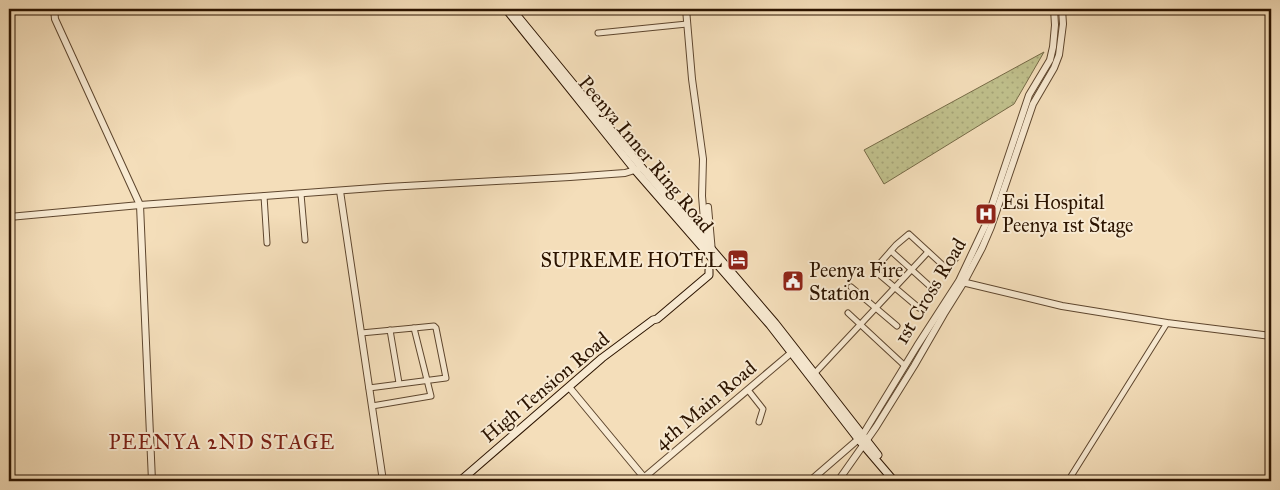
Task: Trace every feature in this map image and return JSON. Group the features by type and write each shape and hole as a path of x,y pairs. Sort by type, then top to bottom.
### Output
{"main road":[{"name":"Peenya Inner Ring Road","path":"506,9 633,162 711,252 894,481"},
{"name":"Peenya Inner Ring Road","path":"512,9 633,162"},
{"name":"Peenya Inner Ring Road","path":"718,261 775,323 863,441 900,481"},
{"name":"High Tension Road","path":"460,481 569,386 653,320 657,319 709,275 710,270 718,261"}],"street":[{"path":"54,9 55,19 140,205 152,481"},
{"path":"686,9 703,159 702,196 705,246"},
{"name":"1st Cross Road","path":"863,441 905,366 962,282 985,226 1028,95 1050,60 1054,39 1054,9"},
{"path":"838,481 914,366 991,227 1033,104 1054,68 1059,55 1063,24 1062,9"},
{"path":"598,33 687,24"},
{"path":"9,217 140,205 387,187 570,177 639,169"},
{"path":"340,191 383,481"},
{"path":"703,191 706,196 711,252"},
{"path":"301,194 305,240"},
{"path":"264,196 267,243"},
{"path":"919,308 874,270 890,250 909,234 948,269 956,258"},
{"path":"890,250 934,290"},
{"path":"814,374 928,252"},
{"path":"962,282 1062,306 1167,323 1271,336"},
{"path":"851,286 897,326"},
{"path":"848,313 905,366"},
{"path":"1068,481 1167,323"},
{"path":"372,406 431,396 414,328"},
{"path":"361,333 436,328 446,378 369,388"},
{"path":"390,330 399,383"},
{"name":"4th Main Road","path":"644,480 791,353"},
{"path":"569,386 644,480"},
{"path":"748,390 763,409 759,422"},
{"path":"810,481 863,441"}],"green space":[{"path":"1044,52 1014,104 884,184 864,150"}],"place":[{"name":"Esi Hospital Peenya 1st Stage","path":"986,214"},
{"name":"SUPREME HOTEL","path":"738,260"},
{"name":"Peenya Fire Station","path":"793,281"}],"district":[{"name":"PEENYA 2ND STAGE","path":"222,442"}]}
